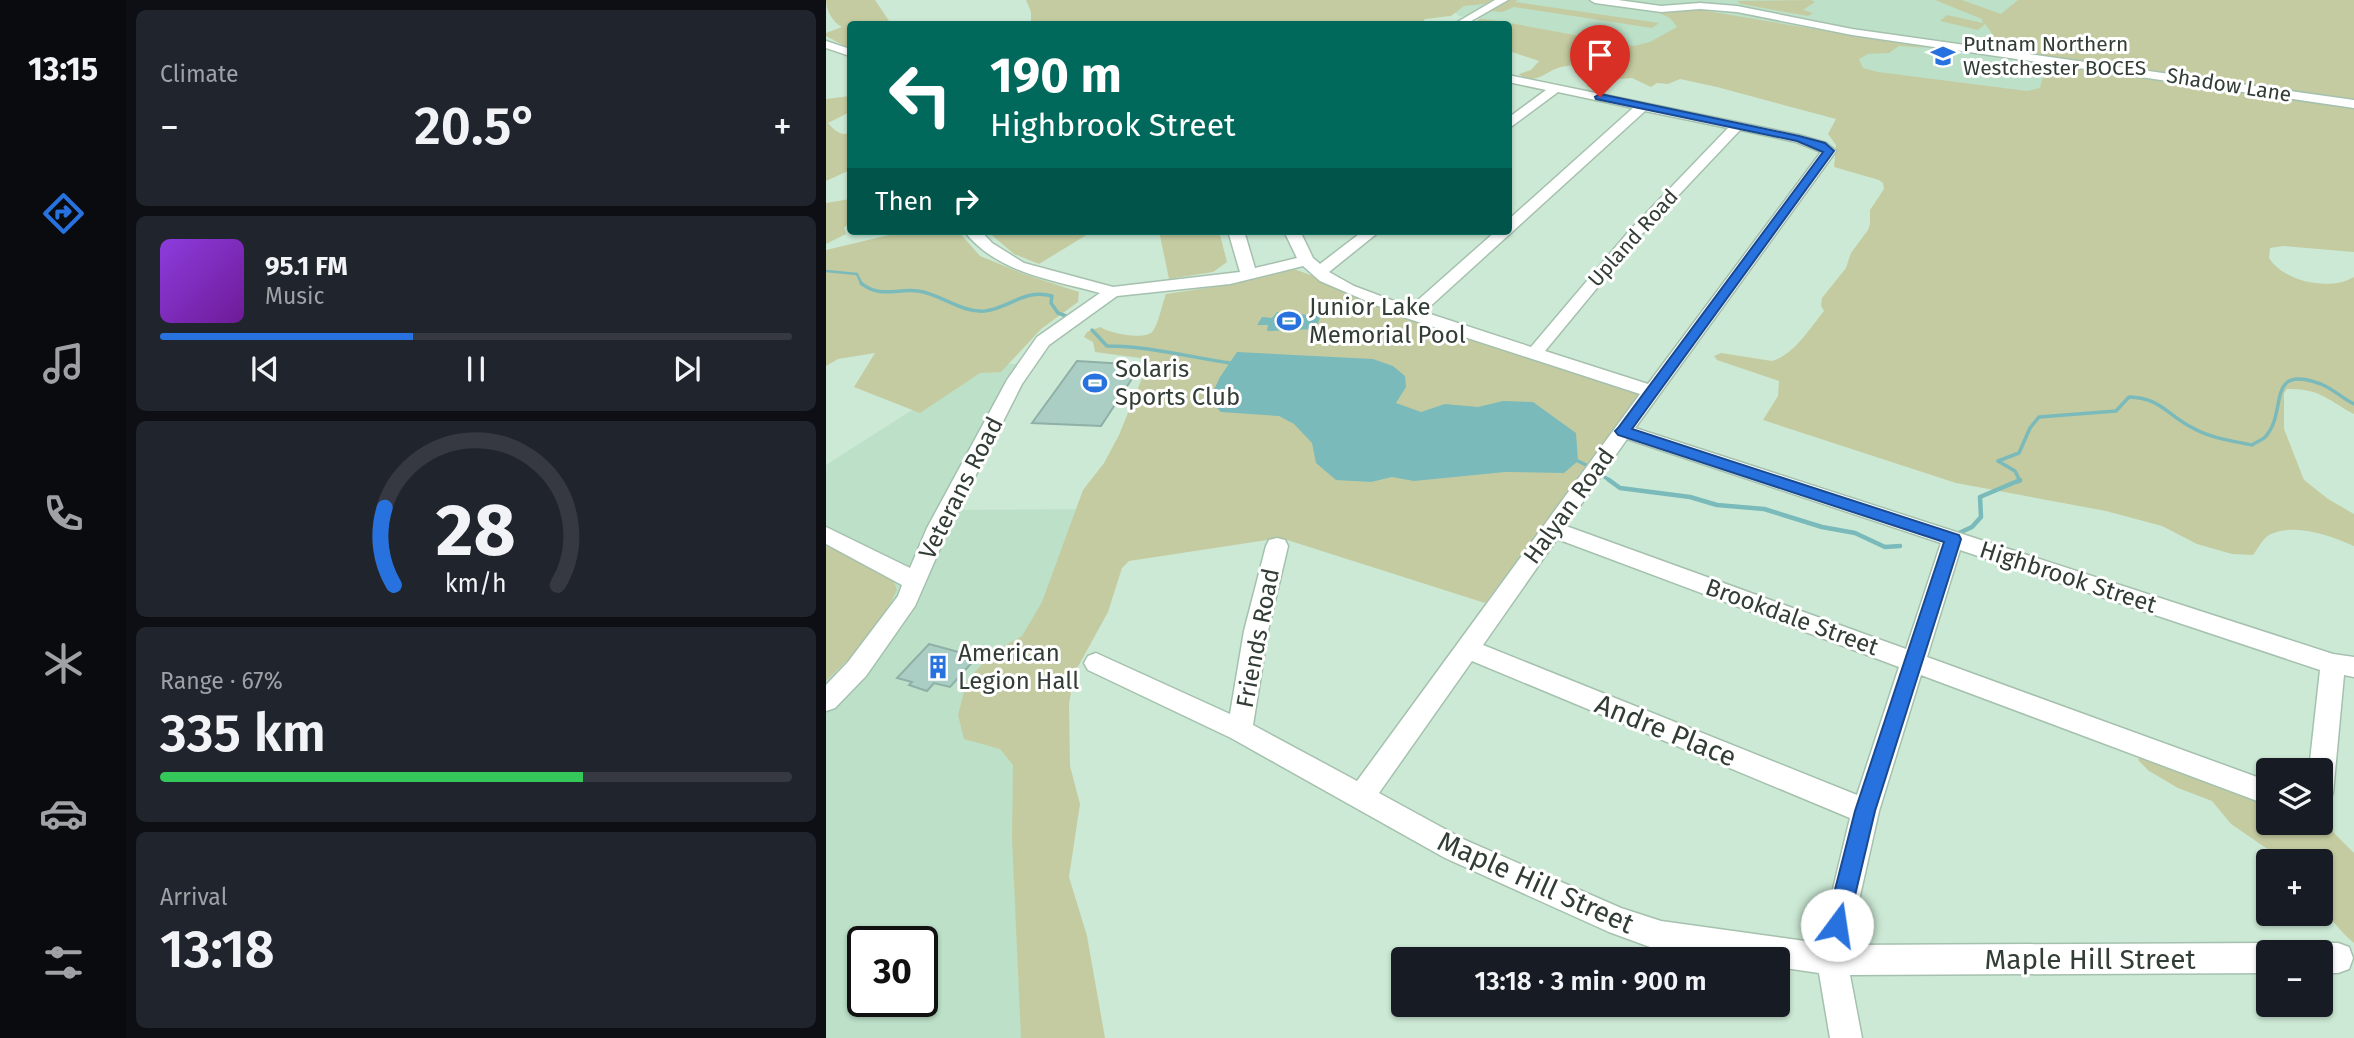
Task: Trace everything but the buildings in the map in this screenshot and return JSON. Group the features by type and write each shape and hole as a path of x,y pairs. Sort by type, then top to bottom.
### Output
{"street":[{"path":"1464,21 1503,0"},
{"name":"Shadow Lane","path":"1598,0 1661,9 1709,6 1772,15 1852,33 2116,68 2354,104"},
{"path":"826,44 847,52"},
{"path":"1512,79 1737,126"},
{"path":"1512,122 1556,88"},
{"path":"1512,224 1643,106"},
{"name":"Halyan Road","path":"1360,798 1623,431 1829,151 1799,139 1737,126"},
{"name":"Upland Road","path":"1534,354 1635,233 1737,126"},
{"path":"976,235 987,246 1018,266 1112,292 1210,282 1312,266 1365,235"},
{"path":"1237,235 1249,274"},
{"path":"1294,235 1312,266 1348,289 1412,314 1652,392"},
{"path":"1412,314 1500,235"},
{"name":"Veterans Road","path":"826,701 857,669 907,600 938,528 1013,384 1043,341 1112,292"},
{"name":"Highbrook Street","path":"1623,431 2343,666"},
{"name":"Brookdale Street","path":"1552,529 2256,789"},
{"path":"826,535 915,581"},
{"path":"1846,1038 1832,960 1837,925 1865,811 1953,539"},
{"name":"Friends Road","path":"1240,730 1256,631 1277,546"},
{"name":"Andre Place","path":"1467,649 1865,811"},
{"name":"Maple Hill Street","path":"1096,663 1240,730 1455,849 1619,922 1661,936 1832,960 2256,958"},
{"path":"2326,758 2343,666"}],"shaded area":[{"path":"826,0 875,0 889,21 847,21 847,47 826,36 826,33 842,27 827,8"},
{"path":"1026,0 1492,0 1485,4 1464,6 1451,16 1423,21 1031,21"},
{"name":"Putnam Northern Westchester BOCES","path":"1445,0 2036,0 1990,49 2069,61 2063,103 1655,51 1512,25 1512,21 1487,21 1459,16"},
{"path":"1507,0 1659,23 1652,28 1514,7 1502,12 1490,11"},
{"path":"1935,0 1962,0 2001,14 2018,0 2354,0 2354,102 1998,50 1994,36 1985,24 1978,30 1940,21 1947,15 1983,23 1982,19"},
{"path":"1737,1 1815,2 1803,10 1813,13 1808,16 1741,4"},
{"path":"1701,10 1928,48 1899,46 1889,53 1868,54 1859,59 1863,68 1878,72 2027,91 2040,88 2043,77 2032,66 2041,63 2229,88 2354,109 2354,252 2283,246 2270,248 2269,258 2276,267 2286,273 2309,282 2333,283 2354,277 2354,414 2316,393 2287,389 2284,393 2284,429 2304,480 2328,499 2354,514 2354,546 2324,535 2292,530 2268,536 2253,555 2232,554 2197,544 2162,526 2106,511 1956,483 1763,420 1778,396 1779,381 1717,360 1714,356 1721,353 1772,361 1794,347 1824,311 1821,306 1822,298 1846,268 1851,253 1868,230 1870,210 1884,189 1883,183 1834,167 1836,145 1828,134 1836,119 1680,79 1668,84 1657,83 1651,87 1632,78 1619,79 1592,88 1586,86 1607,73 1572,65 1535,79 1524,78 1519,74 1531,70 1539,61 1512,52 1512,23 1634,46 1650,42 1677,27 1670,18 1655,11"},
{"path":"847,96 847,114 828,123 838,132 847,133 847,171 826,181 826,99"},
{"path":"847,200 847,224 844,228 846,234 826,244 826,203"},
{"path":"889,235 962,235 980,256 1079,292 1078,302 1041,329 1001,372 980,373 920,413 854,387 875,353 838,359 826,366 826,250"},
{"path":"992,235 1086,235 1039,264 1014,254"},
{"path":"1160,235 1220,235 1227,262 1213,272 1169,279"},
{"name":"Junior Lake Memorial Pool","path":"1294,269 1642,395 1485,603 1281,538 1129,561 1122,568 1108,612 1074,674 1069,704 1070,766 1080,804 1069,877 1087,936 1105,1038 1021,1038 1012,838 1013,765 1000,749 964,739 958,715 967,680 995,651 1022,636 1042,602 1083,490 1104,463 1119,435 1147,366 1140,358 1095,352 1093,342 1084,337 1087,332 1100,327 1127,335 1149,334 1155,327 1166,294 1213,287 1239,279 1260,278"},
{"path":"984,364 1027,364 948,510 1122,509 1052,650 1049,1038 826,1038 826,465"},
{"path":"843,545 889,568 897,590 882,619 864,644 826,681 826,547"},
{"path":"2143,752 2256,792 2256,835 2333,835 2333,831 2354,853 2354,943 2333,921 2333,849 2267,849 2231,824 2212,801 2178,788 2149,771 2138,760"}],"water":[{"name":"Junior Lake Memorial Pool","path":"1277,312 1321,316 1315,329 1267,331 1268,325 1257,325 1262,317 1272,318"},
{"path":"1237,352 1373,359 1393,366 1405,376 1406,387 1396,403 1421,412 1445,404 1478,407 1503,401 1533,402 1576,433 1578,461 1564,473 1505,472 1414,481 1392,477 1371,482 1336,480 1316,463 1312,443 1294,424 1279,416 1221,412 1209,400"}],"waterway":[{"path":"826,271 857,274 861,283"},
{"path":"861,283 882,292 918,291 976,311 994,309 1026,296 1042,294 1052,296 1051,303 1058,313 1066,316"},
{"path":"1092,330 1107,346 1153,350 1230,363"},
{"path":"2020,480 2015,471 1998,461 2019,453 2030,428 2039,417 2116,411 2129,397 2140,398 2149,400 2200,431 2252,445 2265,437 2272,426 2281,393 2285,385 2292,380 2303,379 2321,384 2354,404"},
{"path":"1578,461 1586,465"},
{"path":"1603,476 1609,480"},
{"path":"1609,480 1620,488 1690,497 1717,505 1764,509 1822,527 1855,533 1885,547 1900,546"},
{"path":"1959,533 1972,527 1981,517 1980,497 2020,480"},
{"path":"2017,482 2020,480"}],"place":[{"name":"Putnam Northern Westchester BOCES","path":"1943,56"},
{"name":"Junior Lake Memorial Pool","path":"1289,321"},
{"name":"Solaris Sports Club","path":"1095,383"},
{"name":"American Legion Hall","path":"938,667"}],"route":[{"path":"1600,97 1799,139 1829,151 1623,431 1953,539 1865,811 1837,925"}]}
